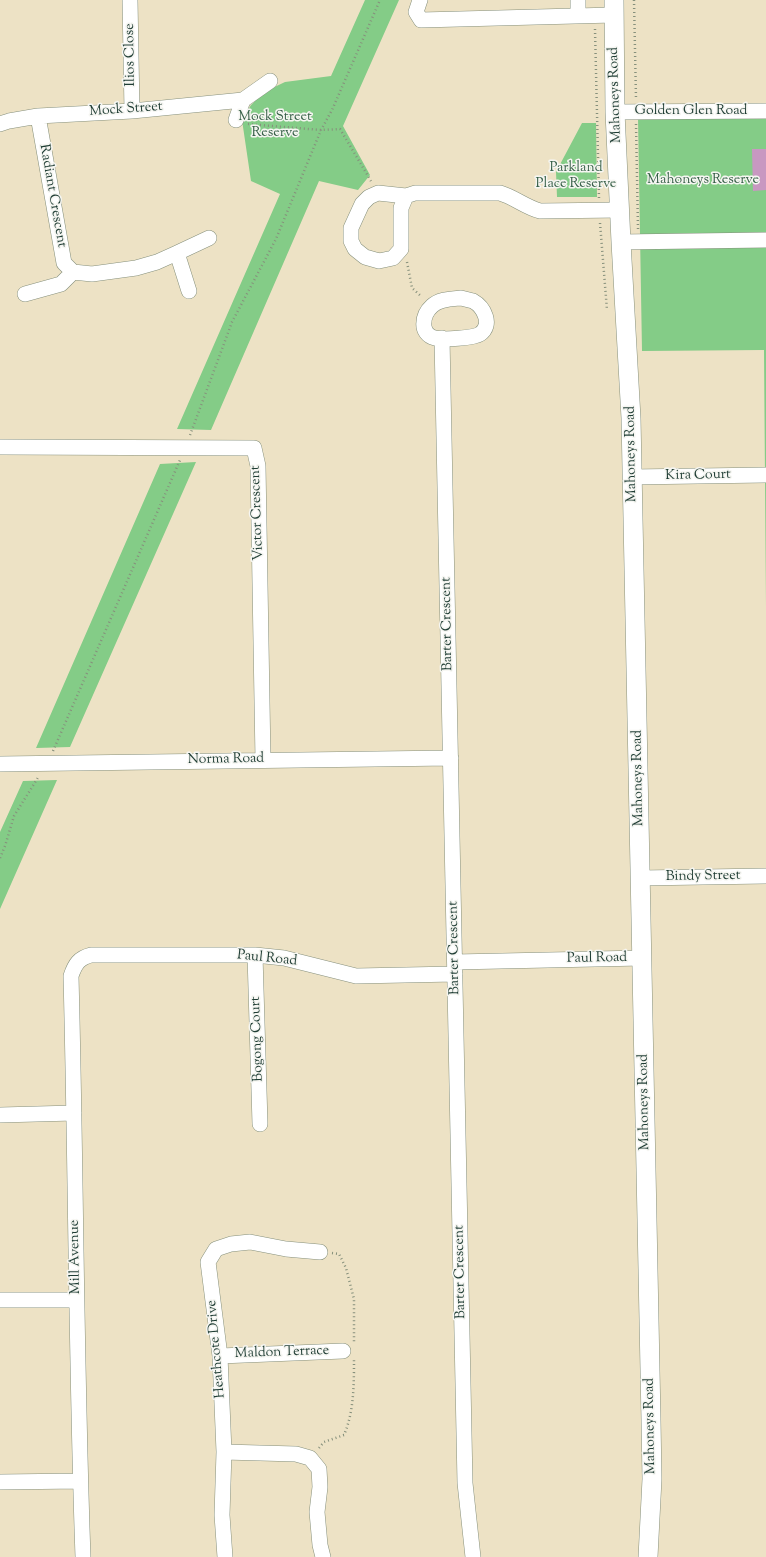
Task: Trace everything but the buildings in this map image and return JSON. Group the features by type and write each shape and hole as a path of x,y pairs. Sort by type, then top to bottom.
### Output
{"main road":[{"name":"Mahoneys Road","path":"614,7 615,112 631,418 652,1472 648,1557"}],"street":[{"name":"Ilios Close","path":"130,0 132,111"},
{"path":"420,0 416,12 421,20 595,15 614,7"},
{"path":"578,0 578,16"},
{"name":"Mock Street","path":"3,121 38,116 132,111 243,100 270,81"},
{"path":"236,120 243,100"},
{"name":"Golden Glen Road","path":"615,112 766,111"},
{"name":"Radiant Crescent","path":"38,116 64,263 73,272"},
{"path":"406,196 402,208 401,249 393,258 378,261 365,257 355,249 351,241 351,228 362,204 369,197 378,193 406,196 415,193 500,192 510,196 528,208 540,211 620,210"},
{"path":"25,294 61,284 73,272 92,274 136,268 157,262 209,238"},
{"path":"621,242 766,240"},
{"path":"177,253 189,291"},
{"path":"461,298 473,302 481,308 486,316 486,325 482,333 473,337 442,338 434,338 428,334 424,328 423,321 425,314 432,305 447,299 461,298"},
{"name":"Barter Crescent","path":"442,338 465,1483 473,1557"},
{"name":"Victor Crescent","path":"0,447 254,448 258,466 263,760"},
{"name":"Kira Court","path":"632,478 765,475"},
{"name":"Norma Road","path":"0,764 451,758"},
{"name":"Bindy Street","path":"641,878 766,876"},
{"name":"Paul Road","path":"79,960 91,955 255,955 284,958 356,976 455,968 642,958"},
{"name":"Bogong Court","path":"255,955 260,1124"},
{"name":"Mill Avenue","path":"79,960 74,966 71,976 76,1300 83,1557"},
{"path":"0,1115 74,1113"},
{"name":"Heathcote Drive","path":"225,1557 222,1515 224,1452 220,1356 208,1262 216,1249 231,1244 250,1242 286,1249 320,1252"},
{"path":"0,1300 76,1300"},
{"name":"Maldon Terrace","path":"220,1356 343,1350"},
{"path":"224,1452 296,1454 310,1458 319,1469 320,1487 317,1512 320,1545 323,1557"},
{"path":"0,1482 80,1481"}],"path":[{"path":"0,858 14,816 47,764 185,448 232,322 276,239 321,130 332,110 380,0"},
{"path":"595,15 600,210"},
{"path":"236,120 245,124 321,130 340,129 378,193"},
{"path":"401,249 407,257 412,288 432,305"}],"green space":[{"name":"Mock Street Reserve","path":"365,0 399,0 343,126 370,175 358,190 319,181 211,430 177,429 280,194 251,181 242,120 251,105 264,92 285,82 331,76"},
{"name":"Mahoneys Reserve","path":"766,117 766,607 764,350 642,351 638,118"},
{"name":"Parkland Place Reserve","path":"582,123 596,123 597,197 557,197 556,172"},
{"path":"196,462 70,747 36,748 160,464"},
{"path":"57,780 0,909 0,832 23,781"}]}
